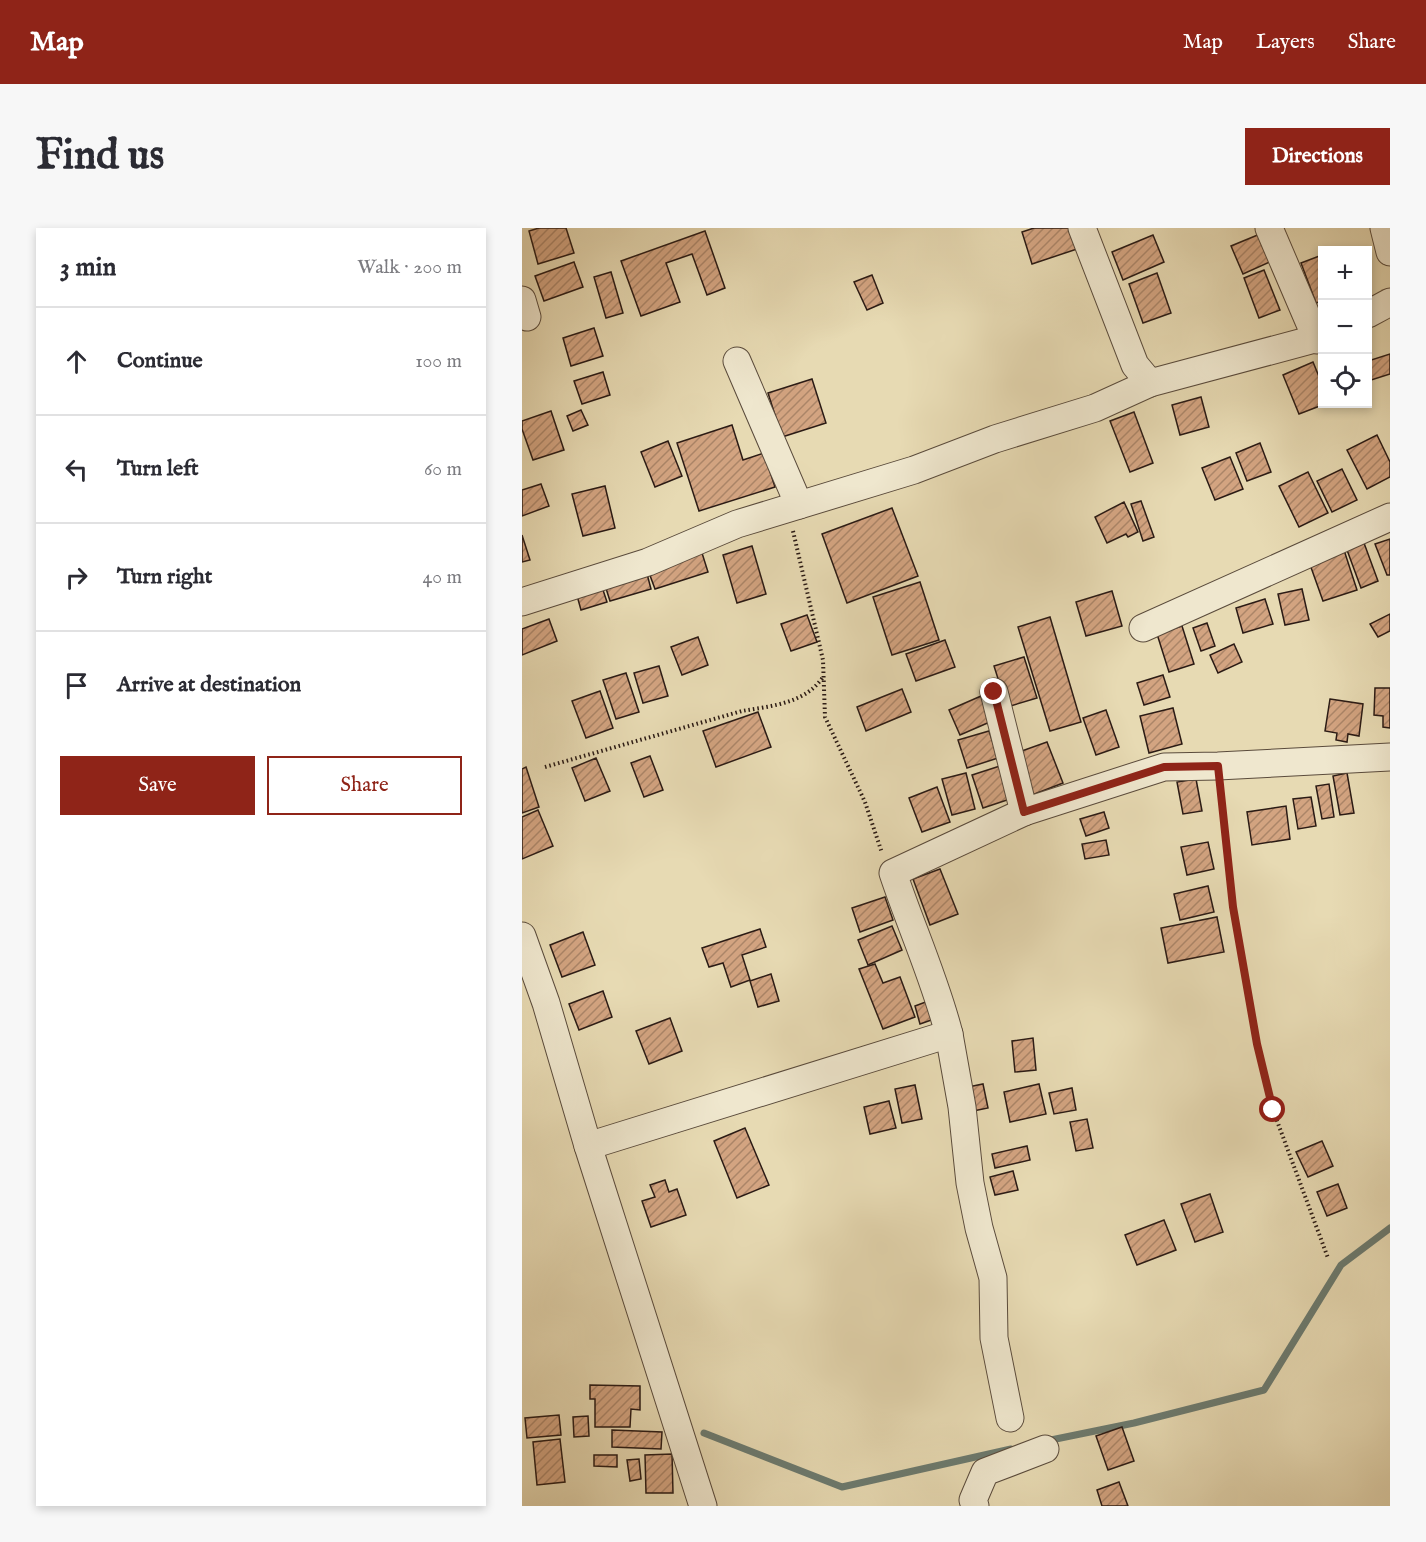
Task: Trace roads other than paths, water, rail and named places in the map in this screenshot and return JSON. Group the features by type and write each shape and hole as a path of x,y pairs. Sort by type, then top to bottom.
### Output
{"street":[{"path":"1082,228 1135,365 1150,383"},
{"path":"1269,228 1318,335"},
{"path":"1384,228 1390,252"},
{"path":"1372,312 1390,302"},
{"path":"522,602 648,562 737,524 915,470 995,439 1095,408 1150,383 1318,340"},
{"path":"737,361 793,507"},
{"path":"1143,628 1390,517"},
{"path":"994,692 1024,812"},
{"path":"1010,1418 994,1338 993,1278 979,1228 970,1183 962,1107 949,1034 940,1000 908,919 893,873 1024,812 1164,767 1390,757"},
{"path":"522,936 534,1006 588,1146 703,1506"},
{"path":"588,1146 949,1034"},
{"path":"975,1506 973,1500 985,1472 1045,1449"}],"waterway":[{"path":"1046,1441 1134,1423 1264,1390 1341,1265 1390,1228"},
{"path":"704,1433 842,1487 1011,1449"}]}
